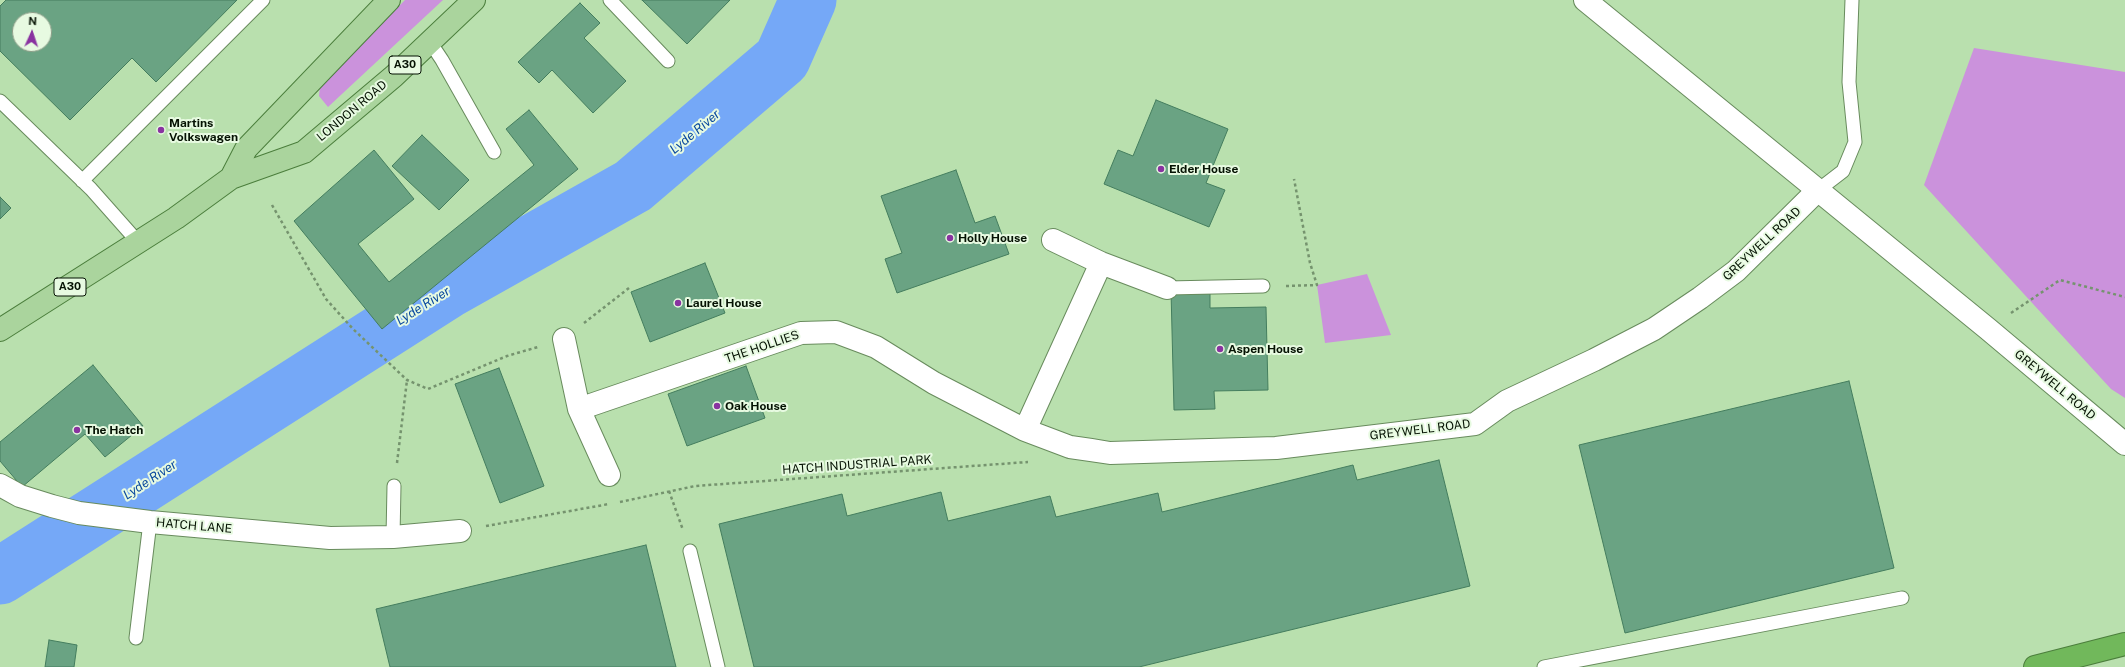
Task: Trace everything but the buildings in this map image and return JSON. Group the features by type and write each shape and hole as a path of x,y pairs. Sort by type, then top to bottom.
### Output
{"highway":[{"path":"2035,667 2125,644"}],"main road":[{"name":"LONDON ROAD","path":"231,178 246,149 389,0"},
{"name":"LONDON ROAD","path":"0,330 194,206 231,178 304,152 371,96 474,0"}],"street":[{"name":"GREYWELL ROAD","path":"1585,0 1817,191 1988,329 2125,444"},
{"name":"GREYWELL ROAD","path":"1070,447 1110,453 1276,448 1475,424 1507,401 1594,360 1654,329 1700,298 1736,271 1817,191"},
{"path":"1052,240 1102,263 1167,288"},
{"path":"1025,430 1102,263"},
{"name":"THE HOLLIES","path":"579,409 801,333 836,332 876,346 934,384 1025,430 1070,447"},
{"path":"564,339 579,409 609,475"},
{"name":"HATCH LANE","path":"0,485 20,496 79,513 150,522 330,538 393,537 460,531"}],"lane":[{"path":"82,180 263,0"},
{"path":"610,0 668,61"},
{"path":"1817,191 1843,171 1855,142 1849,82 1852,0"},
{"path":"430,42 442,60 494,152"},
{"path":"0,102 82,180 138,242"},
{"path":"1167,288 1263,286"},
{"path":"393,537 394,486"},
{"path":"136,638 150,522"},
{"path":"690,551 718,667"},
{"path":"1544,667 1902,598"}],"path":[{"path":"1263,286 1317,286 1310,263 1294,179"},
{"path":"272,205 326,299 353,329 407,380 428,389 507,356 564,339 630,288"},
{"path":"1988,329 2060,280 2125,297"},
{"path":"394,486 407,380"},
{"name":"HATCH INDUSTRIAL PARK","path":"618,502 695,486 1032,462"},
{"path":"669,491 690,551"},
{"path":"460,531 611,503"}],"shaded area":[{"path":"405,0 443,0 328,107 319,96 320,86"},
{"path":"1974,48 2125,72 2125,398 2111,389 1924,185"},
{"path":"1367,274 1391,335 1325,343 1317,285"}],"waterway":[{"name":"Lyde River","path":"0,576 448,290 633,186 782,59 808,0"}],"place":[{"name":"Martins Volkswagen","path":"161,130"},
{"name":"Elder House","path":"1161,169"},
{"name":"Holly House","path":"950,238"},
{"name":"Laurel House","path":"678,303"},
{"name":"Aspen House","path":"1220,349"},
{"name":"Oak House","path":"717,406"},
{"name":"The Hatch","path":"77,430"}]}
